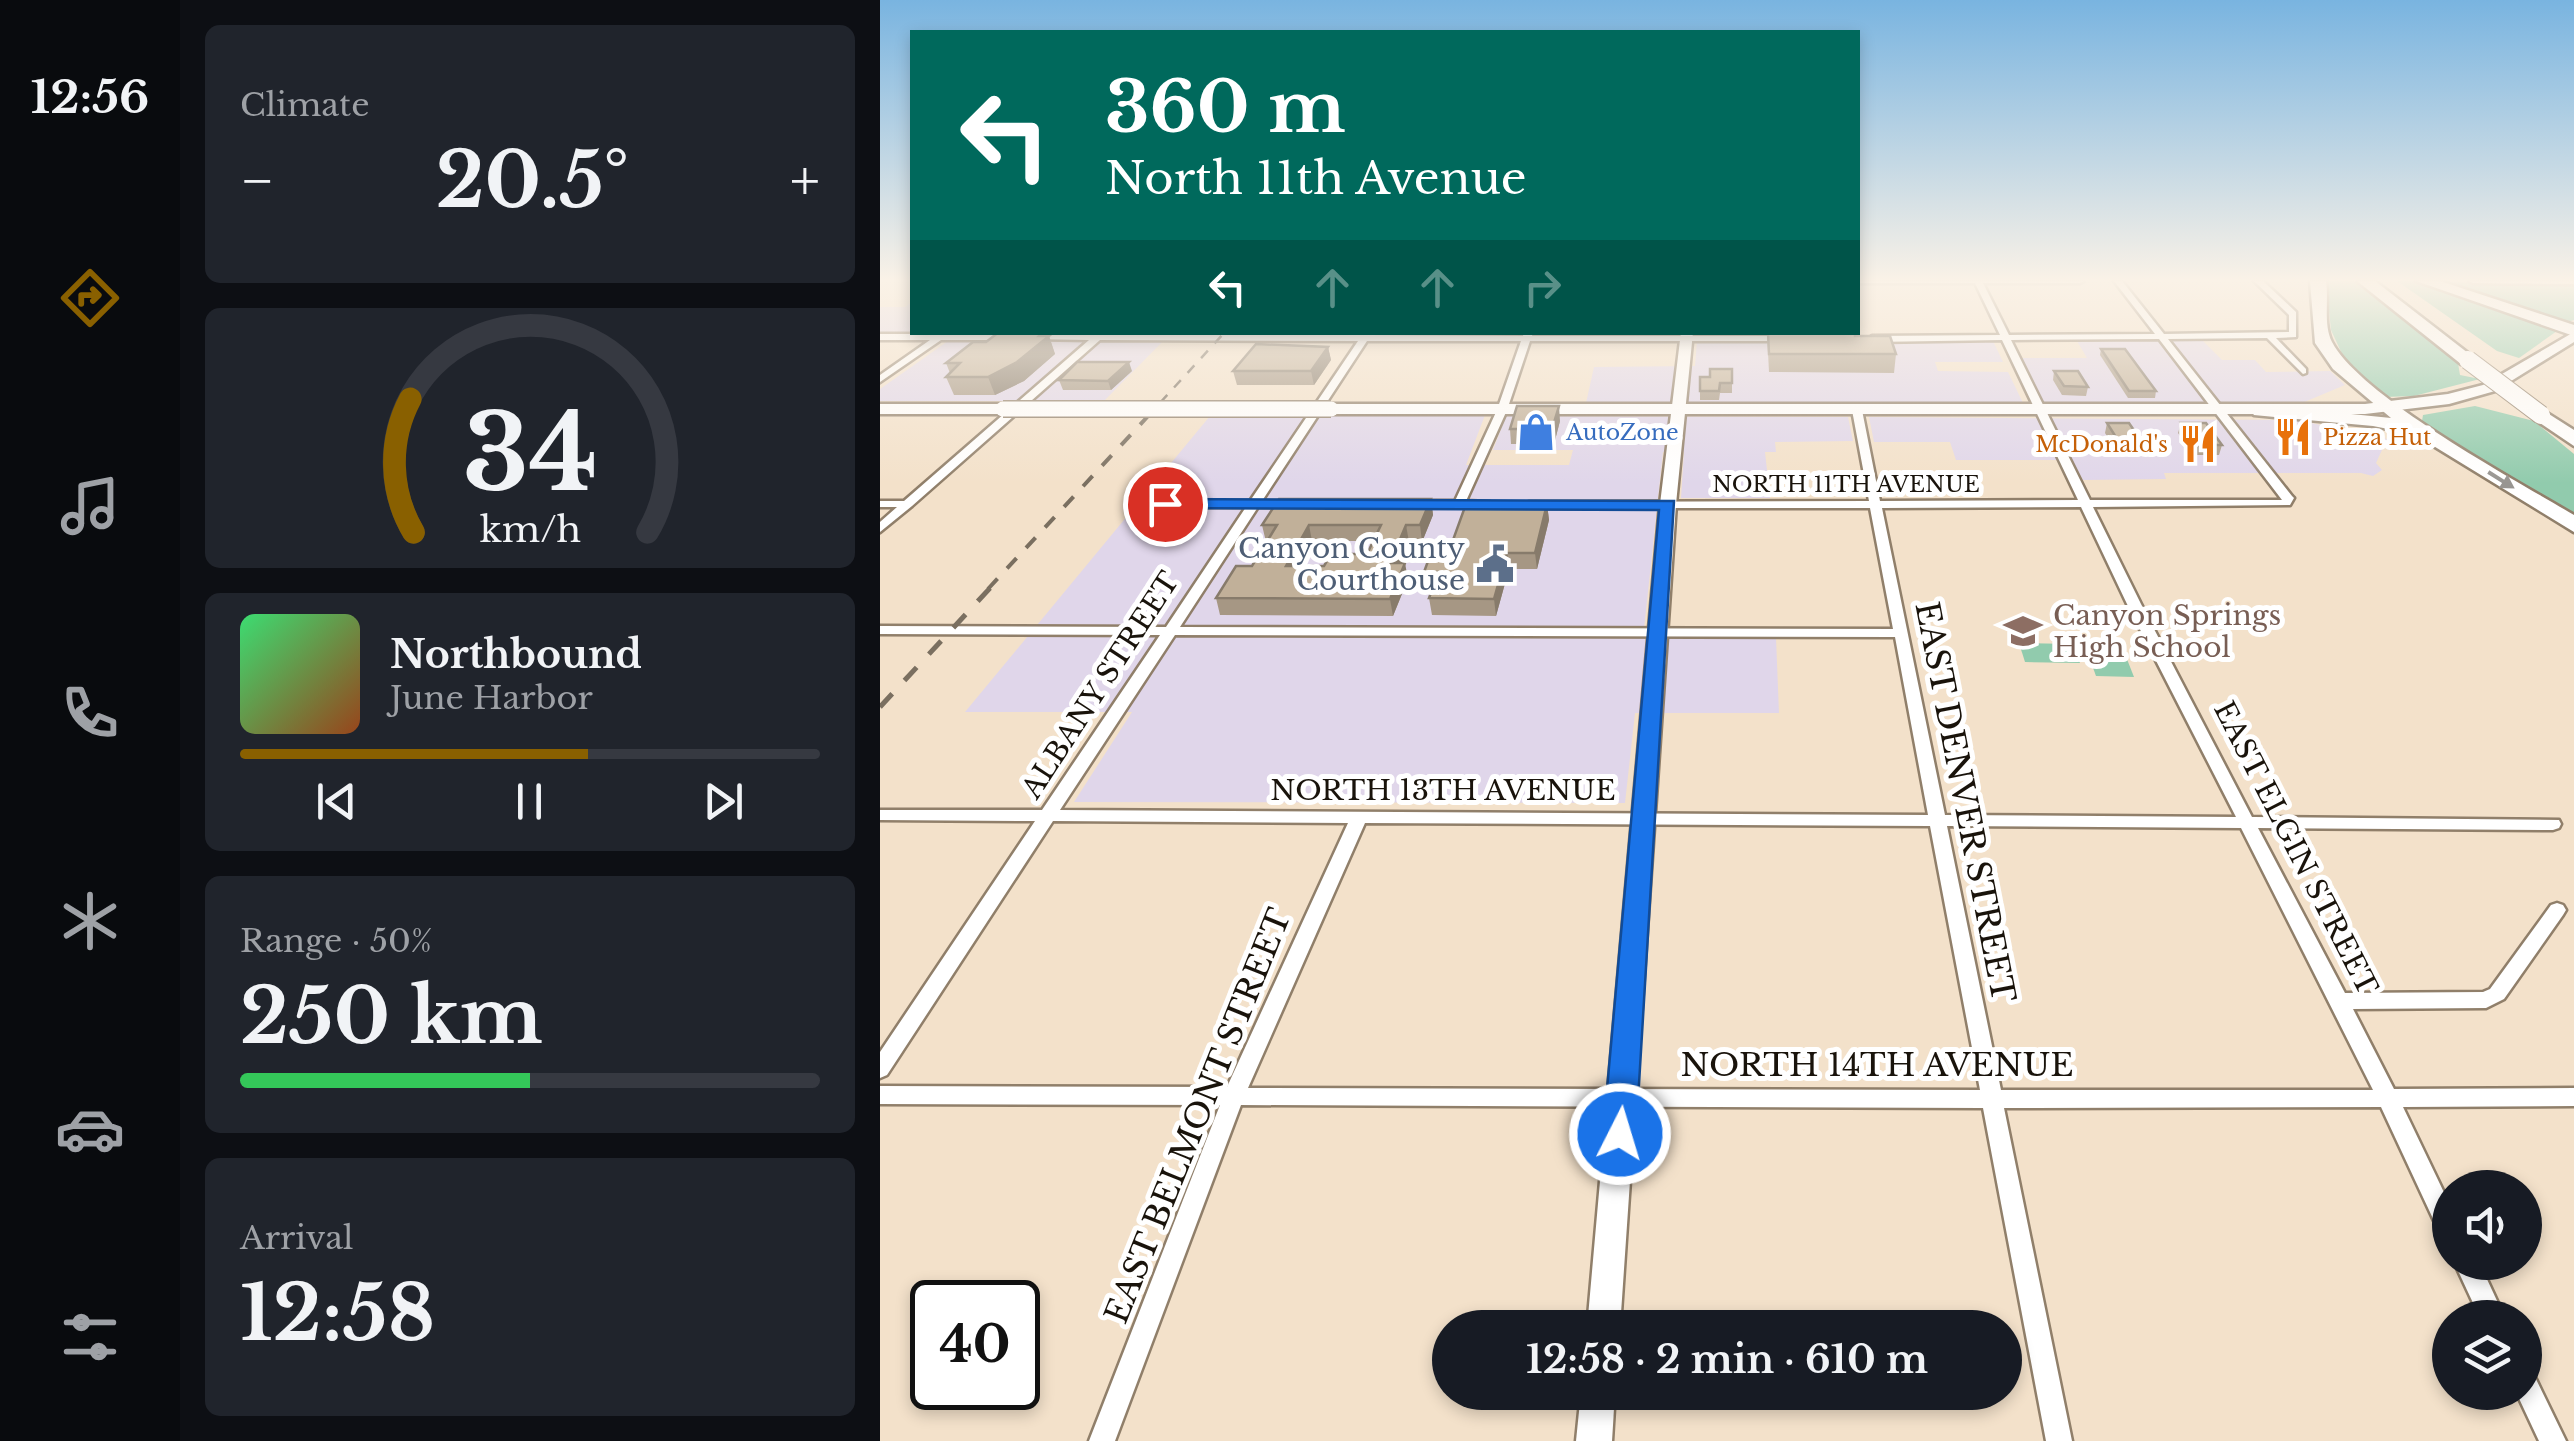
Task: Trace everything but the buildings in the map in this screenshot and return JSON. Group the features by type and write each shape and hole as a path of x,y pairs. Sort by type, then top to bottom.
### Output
{"highway":[{"path":"2329,348 2350,375 2390,407 2574,526"},
{"path":"2461,348 2547,411 2574,440"},
{"path":"2463,348 2474,357"},
{"path":"2261,411 2386,422 2447,446"},
{"path":"2547,411 2574,423"}],"main road":[{"path":"880,409 2261,411 2390,407 2448,399 2499,384 2552,348"}],"street":[{"path":"880,379 923,348"},
{"path":"880,528 1085,348"},
{"name":"ALBANY STREET","path":"880,1069 1357,348"},
{"path":"1459,504 1502,410 1523,348"},
{"path":"1605,1310 1668,504 1685,348"},
{"name":"EAST ELGIN STREET","path":"2011,348 2432,1193"},
{"path":"2170,348 2220,410"},
{"path":"2281,348 2303,371"},
{"name":"EAST DENVER STREET","path":"1857,410 2059,1441"},
{"name":"NORTH 11TH AVENUE","path":"1514,504 2286,503 2288,498 2220,410"},
{"path":"880,504 908,504"},
{"path":"1165,504 1306,504"},
{"path":"1395,504 1495,504"},
{"path":"880,630 1902,633"},
{"name":"NORTH 13TH AVENUE","path":"880,815 2553,824"},
{"name":"EAST BELMONT STREET","path":"1102,1441 1234,1096 1359,818"},
{"path":"2339,1001 2486,1000 2497,994 2557,910"},
{"name":"NORTH 14TH AVENUE","path":"880,1095 2184,1100 2574,1096"},
{"path":"1594,1441 1597,1410"},
{"path":"2538,1410 2553,1441"}],"shaded area":[{"path":"938,348 1156,348 1104,401 880,401 880,389"},
{"path":"1696,348 1996,348 2003,362 1935,362 1938,371 2008,372 2023,403 1586,403 1594,367 1695,366"},
{"path":"2081,348 2210,348 2222,360 2255,360 2266,372 2330,371 2345,385 2302,403 2044,403 2021,358 2087,358"},
{"path":"1485,415 1466,465 1569,465 1573,450 1493,450 1506,416 1848,417 1853,441 1775,442 1776,452 1765,452 1770,498 1681,498 1684,452 1663,452 1643,638 1776,638 1779,713 1635,713 1625,803 1074,802 1132,712 965,712 1210,416"},
{"path":"1869,417 2297,420 2387,439 2376,463 2382,470 2373,476 2164,473 2166,479 2083,480 2072,460 1956,460 1950,442 1874,442"}],"green space":[{"path":"2339,348 2439,348 2458,363 2460,375 2480,379 2414,396 2384,397"},
{"path":"2493,348 2533,348 2519,358"},
{"path":"2475,406 2534,421 2574,454 2574,519 2422,421 2423,415"},
{"path":"2019,643 2073,644 2080,663 2025,662"},
{"path":"2084,643 2121,644 2134,677 2096,676"}],"railway":[{"path":"1147,417 1210,348"},
{"path":"988,589 1149,415"},
{"path":"880,707 991,587"}],"place":[{"name":"AutoZone","path":"1536,432"},
{"name":"Pizza Hut","path":"2293,437"},
{"name":"McDonald's","path":"2198,444"},
{"name":"Canyon County Courthouse","path":"1495,564"},
{"name":"Canyon Springs High School","path":"2023,631"}],"route":[{"path":"1165,504 1668,504 1620,1134"}]}
